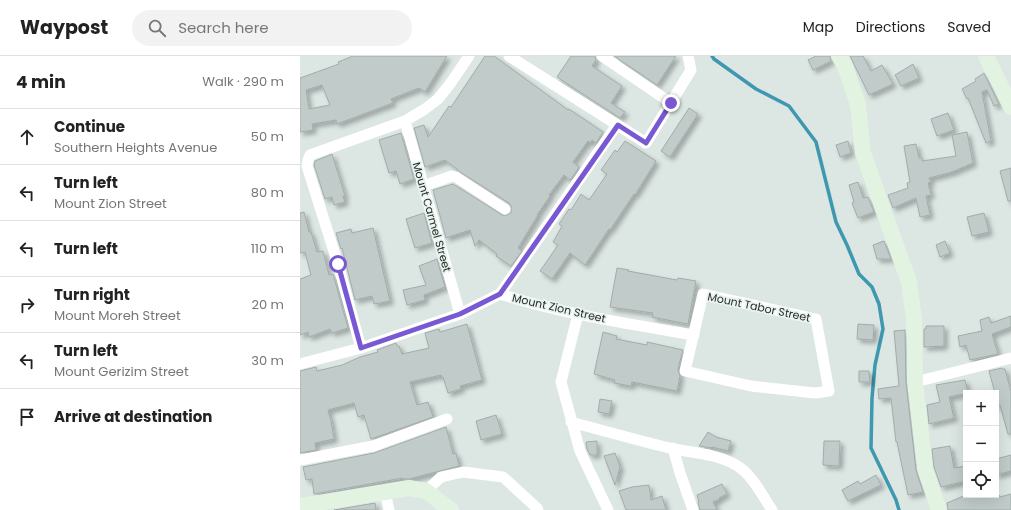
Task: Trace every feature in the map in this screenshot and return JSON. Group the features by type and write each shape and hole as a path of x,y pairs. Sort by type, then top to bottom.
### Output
{"street":[{"path":"361,348 338,264 308,166 308,160 310,155 405,121 425,109 438,99 469,56"},
{"path":"509,56 646,143 691,70 688,56"},
{"path":"602,56 671,103"},
{"path":"839,56 845,66 858,105 863,153 908,282 914,319 915,382 925,469 939,510"},
{"path":"986,56 1011,107"},
{"name":"Mount Carmel Street","path":"405,121 460,314"},
{"path":"500,294 618,125"},
{"path":"423,186 452,176 456,177 505,209"},
{"name":"Mount Zion Street","path":"300,364 361,348 460,314 500,294 578,314 694,335"},
{"name":"Mount Tabor Street","path":"703,294 816,319 828,391 815,393 751,386 684,371 694,335 703,294"},
{"path":"578,314 561,382 580,451 608,510"},
{"path":"915,382 1011,358"},
{"path":"300,460 373,446 447,419"},
{"path":"571,422 673,448 713,456 736,465 746,473 772,510"},
{"path":"673,448 693,510"},
{"path":"426,491 441,477 463,472 503,477 538,510"},
{"path":"300,506 409,488 426,491 450,510"},
{"path":"385,492 389,510"}],"building":[{"path":"353,56 447,56 425,92 419,88 391,99 393,103 337,124 336,120 312,124 313,130 300,132 300,78 339,64 338,62","holes":["322,85 330,105 309,109 306,90"]},
{"path":"485,56 494,56 568,110 569,109 603,132 596,143 592,140 590,143 588,141 573,162 579,167 570,180 564,175 549,195 550,196 518,248 522,251 511,266 496,256 497,254 479,240 475,246 470,230 446,238 433,190 453,184 504,216 511,213 511,206 509,203 457,170 445,160 425,167 414,128 424,125 428,137 449,106 451,107"},
{"path":"571,56 595,56 596,60 592,66 622,86 611,103 625,112 620,118 557,77"},
{"path":"614,56 676,56 657,85"},
{"path":"816,56 830,56 831,61 813,70 808,60"},
{"path":"850,56 863,56 871,71 882,65 893,84 869,95"},
{"path":"913,64 919,78 901,86 895,75"},
{"path":"984,73 999,104 994,106 987,90 982,92 991,141 986,143 968,98 967,99 962,89 976,81 975,79"},
{"path":"689,108 698,114 670,157 661,151"},
{"path":"948,113 954,130 937,136 931,119"},
{"path":"967,132 973,163 952,172 929,178 931,182 928,183 931,195 926,196 930,215 920,217 916,198 893,208 888,195 908,188 907,183 910,182 904,146 916,144 919,158 922,158 922,161 956,156 952,135"},
{"path":"401,133 414,179 400,184 396,171 389,173 379,140"},
{"path":"625,141 656,161 635,195 634,194 585,265 570,253 552,279 540,271 558,245 553,242 562,226 559,224 569,209 571,210 581,194 589,200 607,174 601,170 615,150 617,152"},
{"path":"848,141 851,153 840,157 836,145"},
{"path":"332,154 345,196 343,196 345,202 334,205 332,197 325,199 314,165 315,161"},
{"path":"1011,168 1011,201 1008,201 1000,171"},
{"path":"858,182 863,198 868,197 874,212 858,218 852,203 854,202 849,185"},
{"path":"304,212 309,232 311,232 317,252 323,251 329,275 333,274 348,328 332,333 330,329 309,337 308,332 300,335 300,279 311,275 305,252 300,253 300,213"},
{"path":"424,213 432,243 415,248 406,219"},
{"path":"984,213 989,232 972,236 967,217"},
{"path":"373,228 390,301 374,304 372,296 355,300 342,248 341,249 336,233 351,229 352,233"},
{"path":"884,241 891,259 877,259 873,245"},
{"path":"945,241 950,253 940,257 936,245"},
{"path":"437,259 445,287 424,295 425,300 407,305 403,290 426,285 419,266"},
{"path":"617,268 677,280 678,278 696,281 688,324 652,317 653,313 610,307"},
{"path":"1011,316 1011,327 992,334 998,354 970,360 966,345 960,347 958,336 982,331 980,320 989,317 991,323"},
{"path":"467,324 482,380 460,386 461,389 448,393 441,375 410,382 417,405 428,402 433,417 371,439 364,415 358,417 354,403 328,410 334,439 315,443 316,450 300,453 300,371 316,367 317,371 342,365 360,357 378,352 377,350 396,343 402,354 429,348 425,333 439,329 440,332"},
{"path":"858,324 874,325 873,340 857,339"},
{"path":"926,326 944,326 944,346 924,347 924,329 926,329"},
{"path":"905,330 906,383 916,470 923,492 908,495 896,442 891,398 879,399 878,389 899,386 894,331"},
{"path":"603,332 617,336 616,339 647,345 647,342 683,350 678,369 680,376 677,391 632,382 631,386 614,383 615,380 594,374"},
{"path":"1002,368 1005,369 1011,392 1011,434 1008,434 999,406 999,390 994,390 989,371"},
{"path":"859,371 869,371 870,382 859,382"},
{"path":"965,380 967,390 963,390 963,394 949,397 954,418 929,424 927,405 940,402 936,385"},
{"path":"600,399 612,401 609,414 598,412"},
{"path":"496,415 502,434 481,440 476,421"},
{"path":"446,427 453,454 456,453 459,466 409,479 403,478 314,494 312,479 306,480 303,467 374,453"},
{"path":"708,432 716,437 731,441 728,451 712,447 699,446"},
{"path":"597,441 597,455 590,455 586,442"},
{"path":"824,441 840,441 839,466 823,465"},
{"path":"950,446 954,468 963,466 963,482 941,487 934,467 932,449"},
{"path":"615,453 620,467 615,485 604,456"},
{"path":"1011,455 1011,471 999,474 999,458"},
{"path":"876,475 881,485 848,501 842,490 858,481 860,484"},
{"path":"722,484 727,494 713,502 717,510 700,510 697,495"},
{"path":"649,485 651,500 662,496 666,510 626,510 619,491 632,487"},
{"path":"1011,494 1011,510 948,510 947,503 963,496 963,498 999,498 999,495 1000,497"},
{"path":"375,503 376,510 334,510"}],"waterway":[{"path":"712,56 714,59 756,89 789,106 816,142 836,222 859,274 872,287 879,304 883,329 875,365 872,398 871,448 896,500 899,510"}],"route":[{"path":"338,264 361,348 460,314 500,294 618,125 646,143 671,103"}]}
